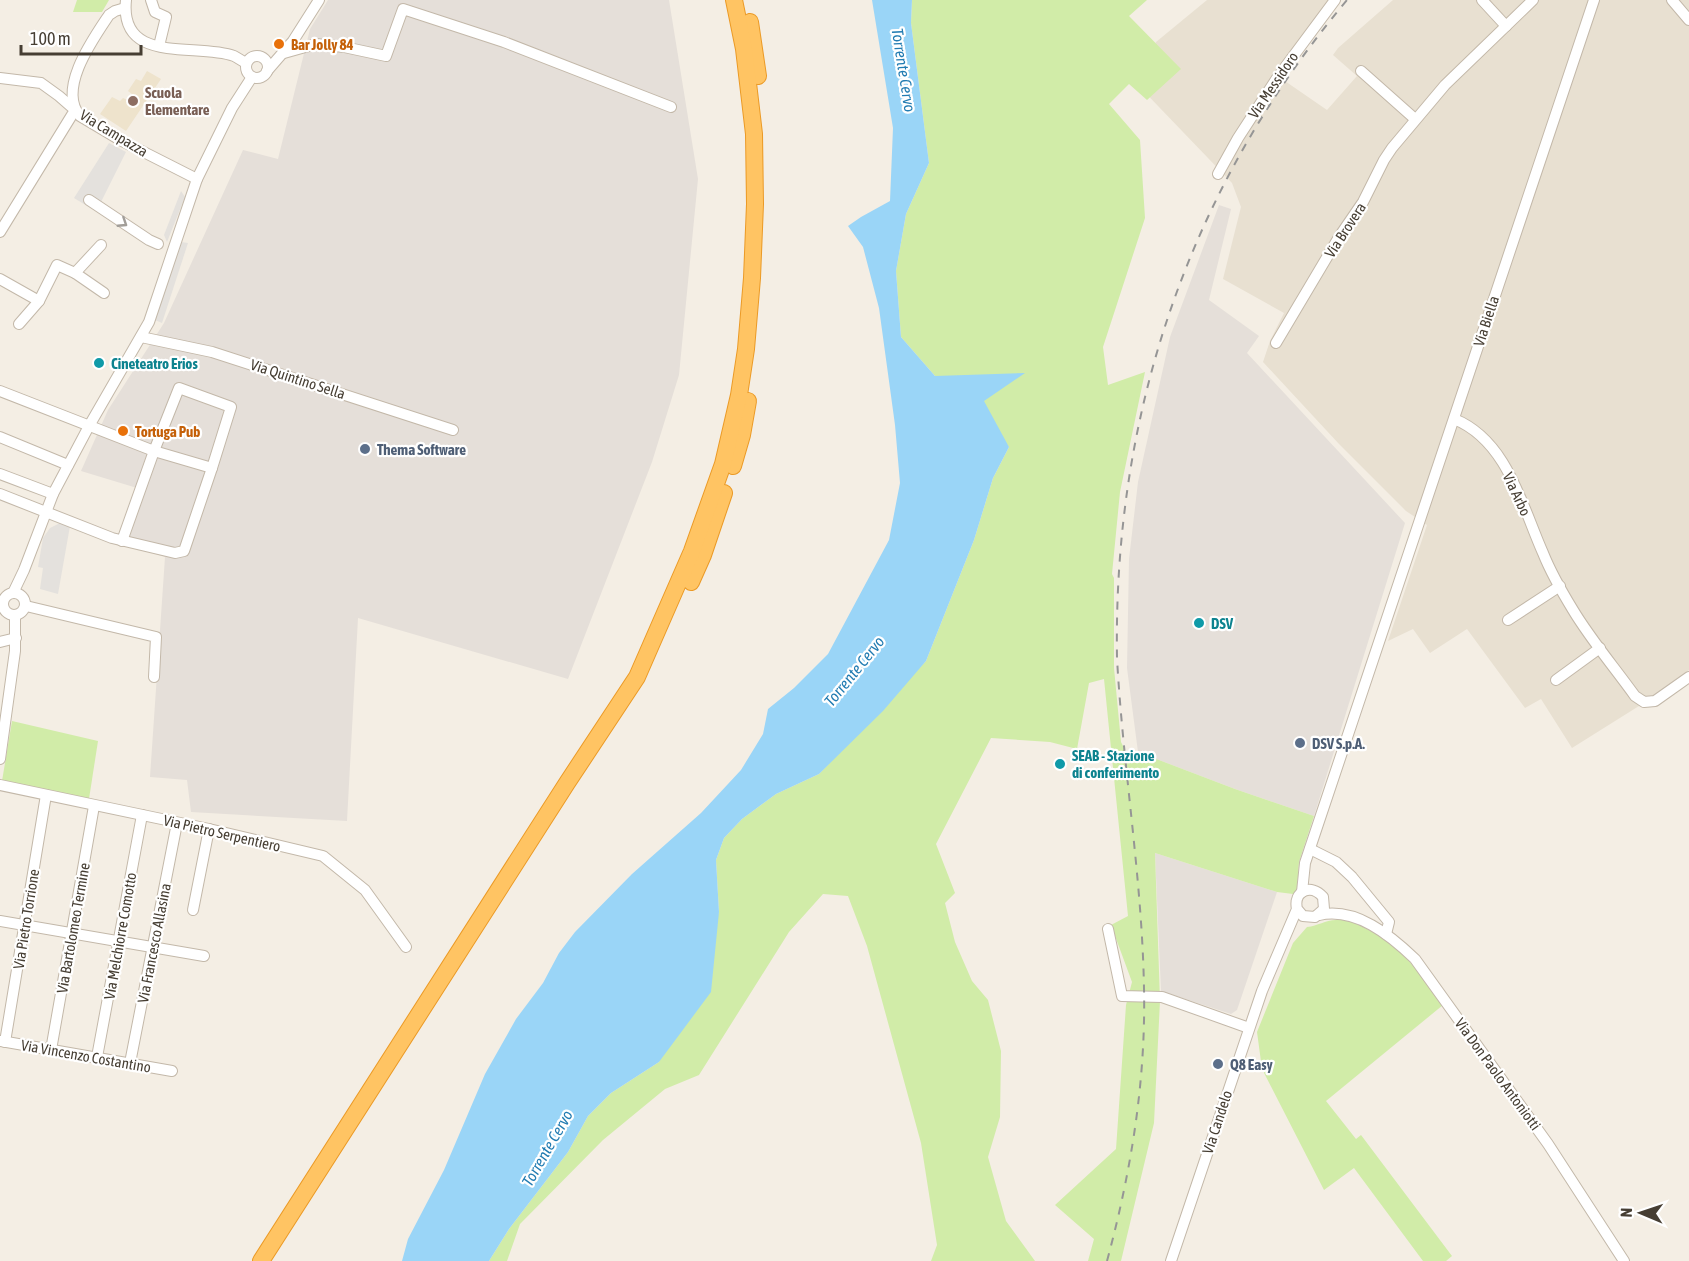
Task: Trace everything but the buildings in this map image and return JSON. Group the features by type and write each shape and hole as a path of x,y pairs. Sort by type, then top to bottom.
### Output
{"highway":[{"path":"261,1261 560,793 637,677 692,551 723,464 739,395 746,349 752,278 755,204 754,134 744,49 734,0"},
{"path":"272,1261 644,679 703,555 742,435 757,350 763,276 765,214 763,136 756,50 746,0"}],"street":[{"path":"151,0 155,12 166,17 159,46"},
{"path":"319,0 280,57 259,78 252,77 246,70 246,63 254,56 280,57 316,44 386,56 403,9 504,42 671,107"},
{"name":"Via Messidoro","path":"1218,174 1238,138 1277,78 1335,0"},
{"path":"1482,0 1506,27"},
{"name":"Via Brovera","path":"1276,343 1339,237 1367,196 1384,160 1415,119 1445,85 1533,0"},
{"name":"Via Biella","path":"1310,849 1594,0"},
{"path":"1672,0 1689,20"},
{"path":"125,4 132,33 164,49 233,56 246,63"},
{"name":"Via Campazza","path":"125,4 109,15 74,77 75,110 80,116 122,141 197,179"},
{"path":"262,57 266,62 267,71"},
{"path":"1361,71 1415,119"},
{"path":"13,593 53,494 149,322 197,179 232,108 252,77"},
{"path":"0,78 41,83 75,110 0,232"},
{"path":"88,200 158,244"},
{"path":"75,273 101,245"},
{"path":"20,324 39,301 57,265 75,273 104,293"},
{"path":"0,279 39,301"},
{"name":"Via Quintino Sella","path":"141,337 212,352 453,429"},
{"path":"0,494 122,541 175,553 184,551 231,406 179,388 122,541"},
{"path":"0,391 154,451 212,468"},
{"name":"Via Arbo","path":"1454,419 1470,427 1494,450 1524,505 1543,555 1575,613 1635,696 1644,702 1654,701 1689,677"},
{"path":"0,437 68,465"},
{"path":"0,474 53,494"},
{"path":"24,570 25,602 22,613 15,616 6,612 2,602 6,596 13,593 19,594 25,602 156,637 154,677"},
{"path":"1508,620 1560,586"},
{"path":"0,759 16,638 15,616"},
{"path":"0,642 16,638"},
{"path":"1556,680 1600,648"},
{"name":"Via Pietro Serpentiero","path":"0,785 209,829 323,856 365,890 405,947"},
{"name":"Via Pietro Torrione","path":"3,1041 25,926 46,795"},
{"name":"Via Bartolomeo Termine","path":"51,1050 94,806"},
{"name":"Via Melchiorre Comotto","path":"97,1057 141,815"},
{"name":"Via Francesco Allasina","path":"130,1063 177,823"},
{"path":"193,910 209,829"},
{"path":"1310,849 1309,875 1312,884 1321,896 1324,909 1313,916 1297,909 1296,902 1302,892 1305,863 1310,849"},
{"path":"1310,849 1336,862 1352,877 1390,928"},
{"path":"1302,892 1310,889 1321,896"},
{"name":"Via Don Paolo Antoniotti","path":"1321,896 1346,914 1390,928 1435,986 1548,1144 1624,1261"},
{"name":"Via Candelo","path":"1171,1261 1262,991 1297,909"},
{"name":"Via Don Paolo Antoniotti","path":"1313,916 1346,914"},
{"name":"Via Candelo","path":"1280,951 1293,932 1313,916"},
{"path":"0,921 204,956"},
{"path":"1108,929 1122,996 1162,997 1249,1028"},
{"name":"Via Vincenzo Costantino","path":"3,1041 172,1071"}],"shaded area":[{"path":"328,0 669,0 698,179 679,375 652,462 568,679 358,618 347,821 191,812 187,780 150,777 165,557 120,542 137,488 81,471 108,410 164,323 243,150 278,159 310,29"},
{"path":"1207,0 1341,0 1282,79 1327,110 1357,76 1333,55 1393,0 1689,0 1689,670 1639,706 1572,748 1541,699 1525,708 1467,629 1430,653 1413,629 1388,641 1427,525 1406,511 1339,444 1263,362 1270,341 1284,313 1223,279 1241,207 1232,183 1134,81 1156,42"},
{"name":"Scuola Elementare","path":"147,71 161,79 126,131 100,114 112,97 120,101 123,98 128,100 132,94 128,91 136,79 141,81"},
{"path":"109,143 126,152 99,206 92,209 74,198"},
{"path":"181,191 185,197 167,242 164,235"},
{"name":"DSV S.p.A.","path":"1219,205 1231,209 1209,300 1259,336 1247,353 1405,523 1314,816 1138,752 1127,668 1129,559 1138,482 1170,337"},
{"path":"181,242 188,243 162,323 155,320"},
{"path":"60,523 70,526 58,594 40,589 43,568 38,567 43,538 50,528"},
{"path":"1155,853 1277,892 1237,1010 1231,1014 1161,991"}],"green space":[{"path":"77,0 109,0 102,12 73,12"},
{"path":"912,0 1147,0 1129,16 1181,69 1147,100 1129,84 1109,104 1140,140 1145,218 1103,347 1108,385 1145,372 1120,492 1112,574 1114,578 1114,668 1121,742 1127,754 1138,752 1314,816 1299,862 1297,890 1293,894 1277,892 1155,853 1160,1001 1154,1123 1121,1261 1088,1261 1094,1239 1055,1205 1116,1149 1126,1005 1132,982 1111,925 1128,916 1104,679 1089,683 1077,749 1050,742 991,738 936,844 955,893 945,903 955,942 972,981 988,1000 1001,1051 1000,1117 988,1157 1006,1221 1035,1261 931,1261 937,1245 921,1143 867,946 848,896 823,894 789,932 699,1075 665,1089 603,1140 520,1224 507,1261 489,1261 509,1229 568,1152 588,1116 611,1093 659,1062 719,912 716,860 724,838 742,819 776,794 819,774 926,661 974,540 993,478 1009,447 935,376 901,337 896,271 906,214 929,163 911,23"},
{"path":"12,721 98,741 89,799 2,781"},
{"path":"1338,917 1373,932 1399,951 1421,975 1443,1005 1326,1101 1356,1139 1361,1135 1452,1256 1446,1261 1423,1261 1354,1168 1324,1190 1262,1069 1257,1032 1293,943 1307,927 1336,920"}],"water":[{"name":"Torrente Cervo","path":"872,0 912,0 911,23 929,163 906,214 896,271 901,337 935,376 1025,373 984,401 1009,447 993,478 974,540 926,661 883,711 819,774 776,794 742,819 724,838 716,860 719,912 711,992 659,1062 611,1093 588,1116 568,1152 509,1229 489,1261 402,1261 408,1239 444,1170 485,1074 516,1019 543,983 559,953 575,932 632,874 701,813 741,770 763,734 768,709 794,688 828,654 889,540 900,483 895,425 879,308 863,247 848,226 890,201 893,128"}],"railway":[{"path":"1107,1261 1130,1160 1140,1092 1144,1023 1140,906 1117,658 1119,567 1129,478 1146,392 1171,308 1204,226 1244,148 1292,72 1347,0"}],"place":[{"name":"Bar Jolly 84","path":"279,44"},
{"name":"Scuola Elementare","path":"133,101"},
{"name":"Cineteatro Erios","path":"99,363"},
{"name":"Tortuga Pub","path":"123,431"},
{"name":"Thema Software","path":"365,449"},
{"name":"DSV","path":"1199,623"},
{"name":"DSV S.p.A.","path":"1300,743"},
{"name":"SEAB - Stazione di conferimento","path":"1060,764"},
{"name":"Q8 Easy","path":"1218,1064"}]}
